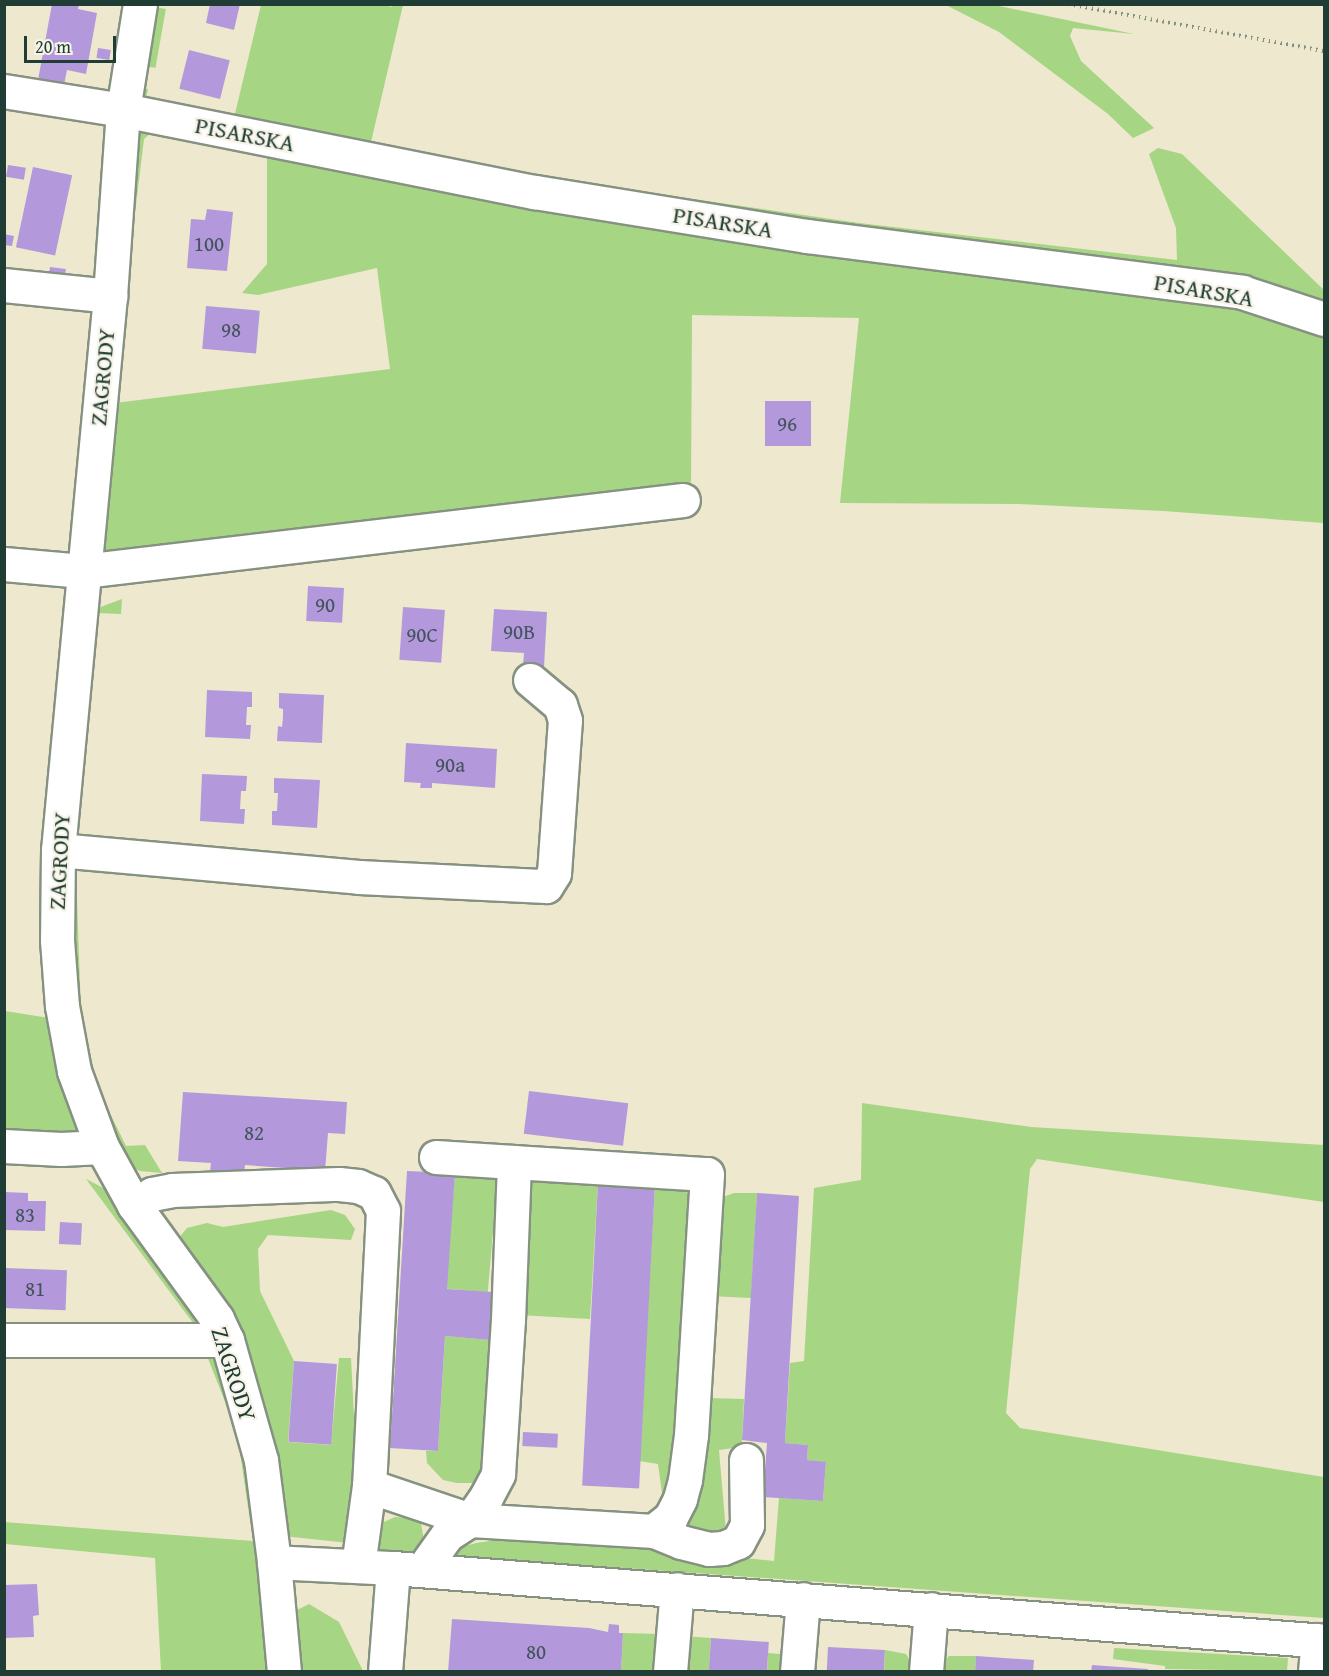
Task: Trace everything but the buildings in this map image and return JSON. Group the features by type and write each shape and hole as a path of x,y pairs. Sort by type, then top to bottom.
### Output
{"street":[{"name":"ZAGRODY","path":"140,4 123,110 110,296 58,850 57,940 62,1006 74,1071 102,1147 134,1205 217,1319 227,1340 261,1460 274,1562 284,1671"},
{"name":"PISARSKA","path":"4,91 123,110 535,192 807,236 1242,292 1324,319"},
{"path":"4,285 110,296"},
{"path":"4,564 83,572 683,500"},
{"path":"58,850 359,877 546,886 554,873 565,720 560,705 530,680"},
{"path":"4,1146 61,1149 102,1147"},
{"path":"436,1157 707,1174 692,1435 680,1499 671,1517 654,1531"},
{"path":"386,1671 407,1569 447,1535 470,1520 498,1474 508,1320 514,1162"},
{"path":"134,1205 152,1194 172,1190 339,1184 358,1186 374,1193 383,1210 369,1486 358,1566"},
{"path":"4,1340 227,1340"},
{"path":"369,1486 470,1520 654,1531 681,1542 710,1549 723,1548 738,1542 747,1525 746,1460"},
{"path":"274,1562 407,1569 677,1589 1321,1640 1315,1671"},
{"path":"670,1671 677,1589"},
{"path":"797,1671 803,1599"},
{"path":"926,1671 931,1609"}],"path":[{"path":"1068,4 1324,51"}],"green space":[{"path":"381,4 392,7 403,5 371,142 575,182 859,223 1177,260 1176,228 1149,154 1158,148 1182,154 1324,290 1324,307 841,234 142,108 139,87 148,89 145,104 233,122 261,5"},
{"path":"946,5 994,5 1134,34 1073,28 1070,36 1081,61 1154,128 1133,138 1108,114 999,32"},
{"path":"155,7 166,9 155,68 145,66"},
{"path":"144,127 1249,304 1324,330 1324,523 1163,511 1019,504 840,503 859,318 692,315 691,487 114,557 98,552 115,403 390,369 377,268 258,295 242,293 267,264 267,147 153,131 144,139 132,238 122,237 135,133"},
{"path":"122,599 121,614 98,613 90,690 80,690 95,609"},
{"path":"76,872 81,1012 98,1089 126,1146 145,1145 162,1173 140,1171 129,1166 80,1061 67,874"},
{"path":"5,1011 49,1018 80,1128 79,1135 5,1136"},
{"path":"862,1103 1031,1127 1324,1145 1324,1202 1037,1159 1030,1169 1006,1413 1020,1428 1324,1477 1324,1618 456,1556 455,1565 449,1555 455,1549 504,1539 634,1547 774,1561 779,1498 823,1501 826,1463 807,1460 808,1445 785,1443 790,1363 804,1361 814,1188 861,1180"},
{"path":"455,1173 498,1177 488,1292 445,1289"},
{"path":"535,1176 598,1183 590,1319 519,1315 525,1182"},
{"path":"86,1179 113,1193 209,1324 196,1327"},
{"path":"655,1186 680,1188 688,1193 695,1205 682,1427 663,1500 658,1464 639,1461"},
{"path":"734,1193 757,1193 751,1298 710,1296 716,1208 723,1197"},
{"path":"331,1210 345,1215 355,1229 351,1240 268,1235 258,1249 260,1291 294,1361 288,1442 331,1445 339,1358 351,1358 357,1475 349,1543 283,1536 178,1239 187,1228 207,1223 223,1227"},
{"path":"445,1336 490,1340 487,1380 494,1391 483,1476 473,1483 443,1480 427,1463 426,1451 438,1451"},
{"path":"205,1351 220,1353 239,1405 273,1671 161,1671 155,1558 5,1544 4,1522 253,1541 237,1432"},
{"path":"705,1398 744,1399 742,1440 741,1447 719,1450 726,1532 691,1537 687,1525"},
{"path":"395,1517 408,1518 421,1523 424,1541 410,1554 378,1552 375,1546 377,1533 384,1522"},
{"path":"309,1604 339,1622 363,1671 294,1671 295,1611"},
{"path":"623,1633 659,1634 663,1671 621,1672"},
{"path":"682,1636 711,1638 709,1672 679,1672"},
{"path":"1114,1648 1288,1658 1287,1671 1165,1669 1165,1666 1113,1659"},
{"path":"885,1650 906,1654 917,1672 884,1672"},
{"path":"768,1653 791,1655 790,1671 767,1672"},
{"path":"949,1656 976,1656 975,1671 935,1672"}]}
